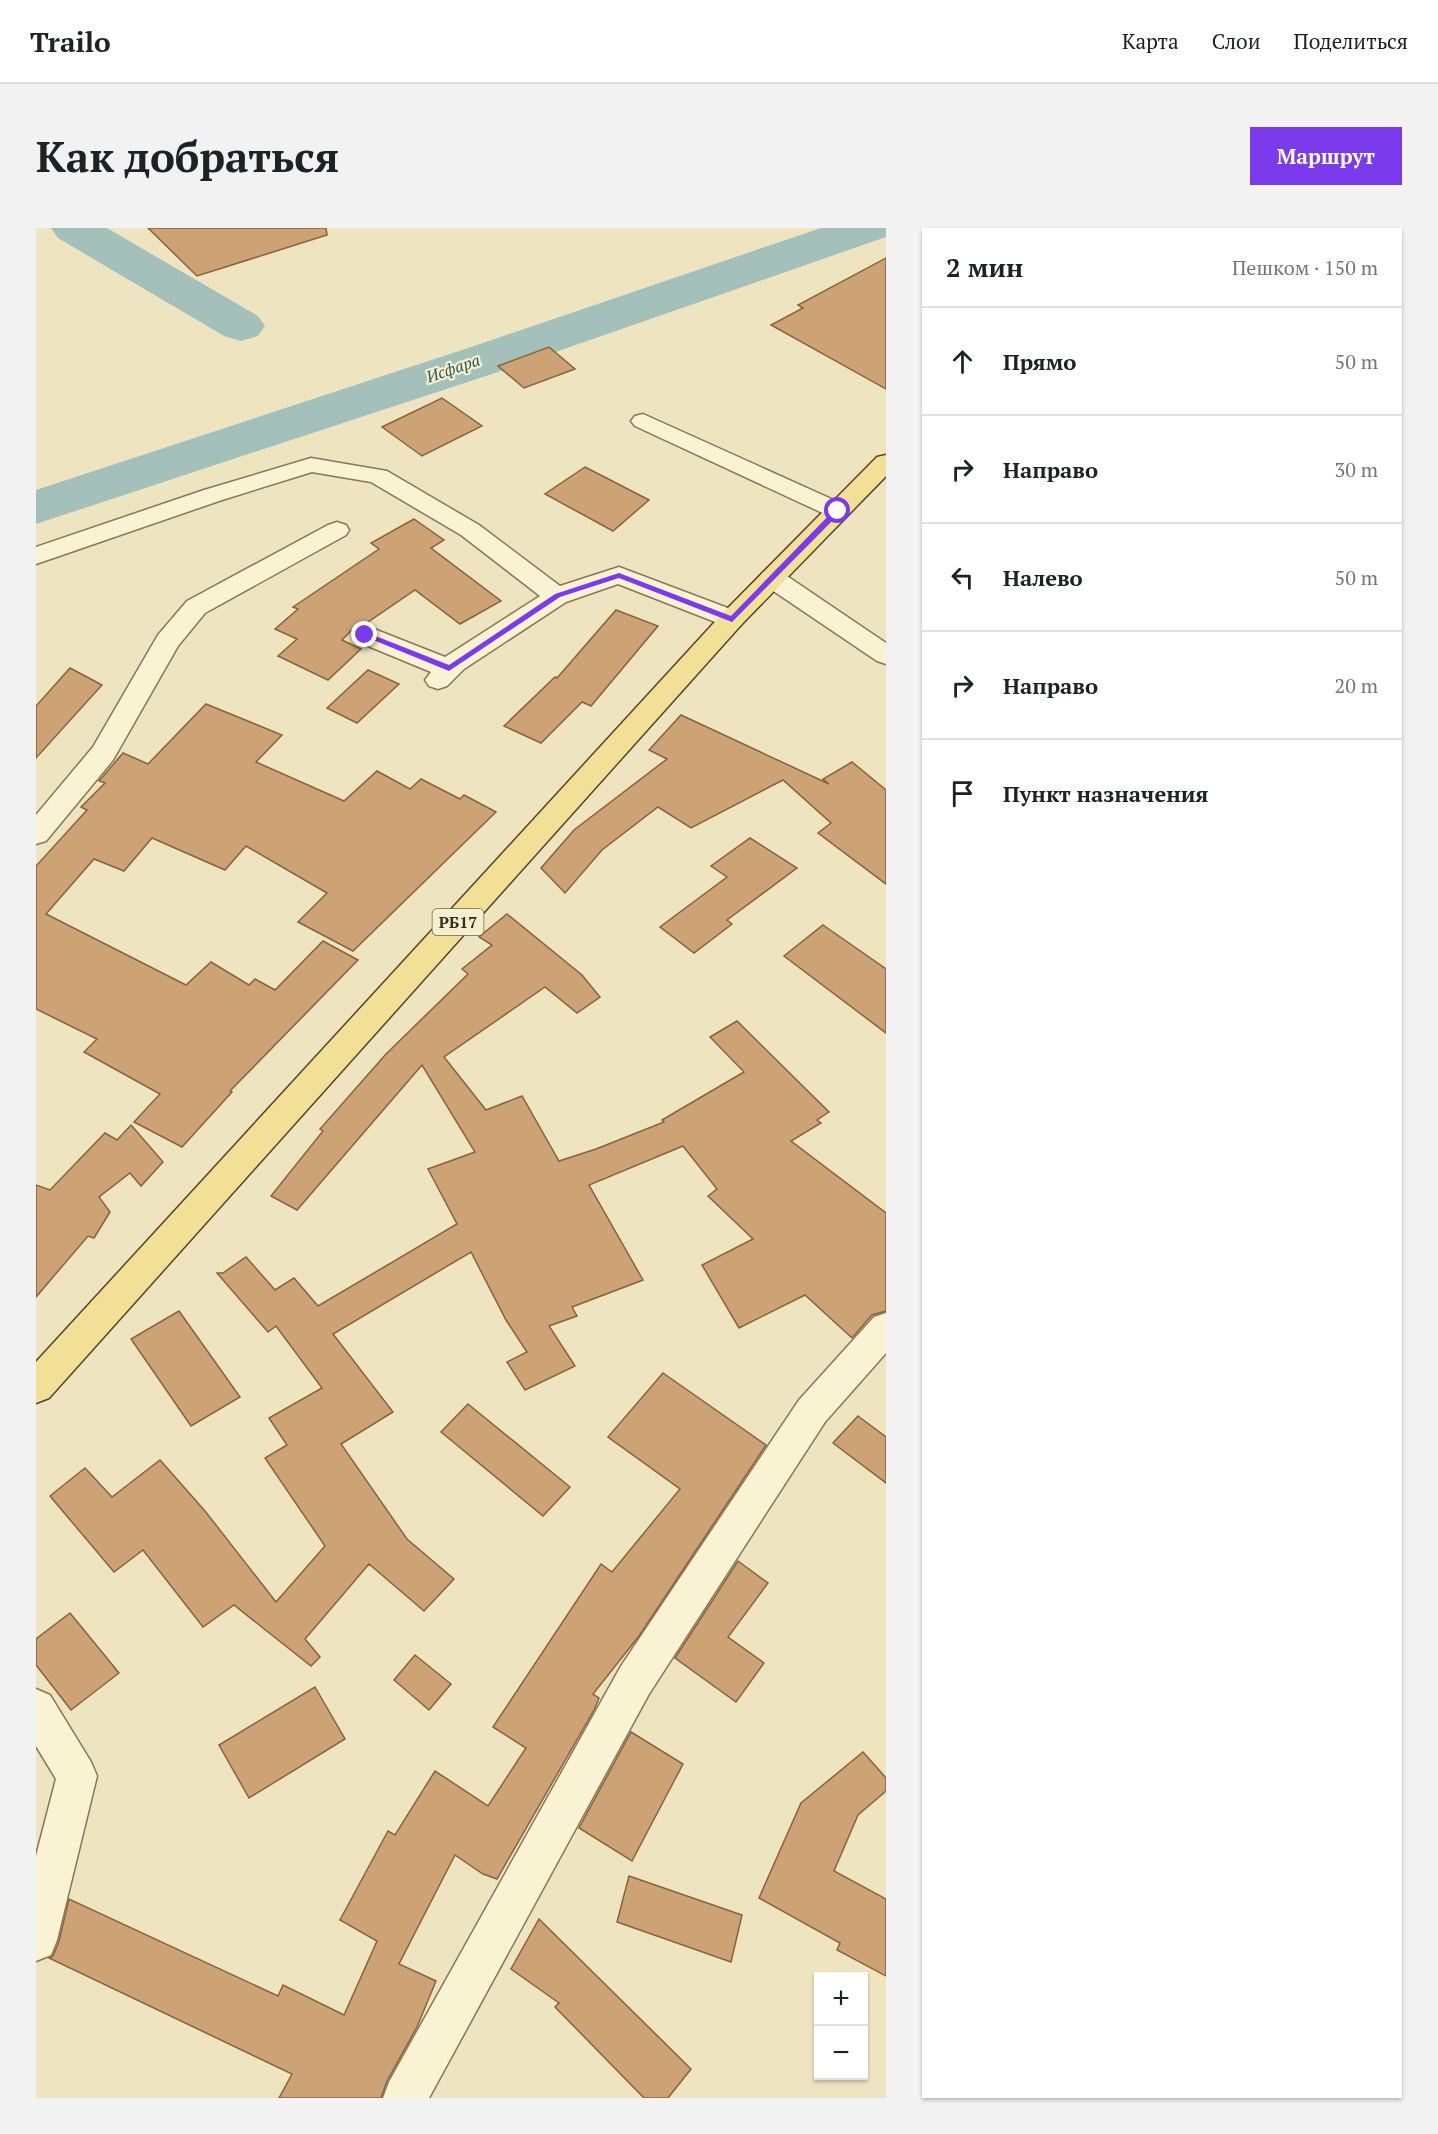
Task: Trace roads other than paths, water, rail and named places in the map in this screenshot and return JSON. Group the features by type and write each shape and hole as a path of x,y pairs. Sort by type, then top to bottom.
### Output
{"main road":[{"name":"РБ17","path":"36,1387 732,619 886,462"}],"street":[{"path":"643,421 838,511"},
{"path":"36,556 213,495 312,465 378,476 470,530 557,596"},
{"path":"36,834 103,753 167,640 196,607 337,530"},
{"path":"365,635 444,674 557,596 619,575 732,619"},
{"path":"772,578 886,655"},
{"path":"405,2098 635,1680 812,1411 886,1328"},
{"path":"36,1709 77,1776 36,1940"}],"waterway":[{"path":"74,228 241,326"},
{"name":"Исфара","path":"36,508 483,360 869,228"}]}
